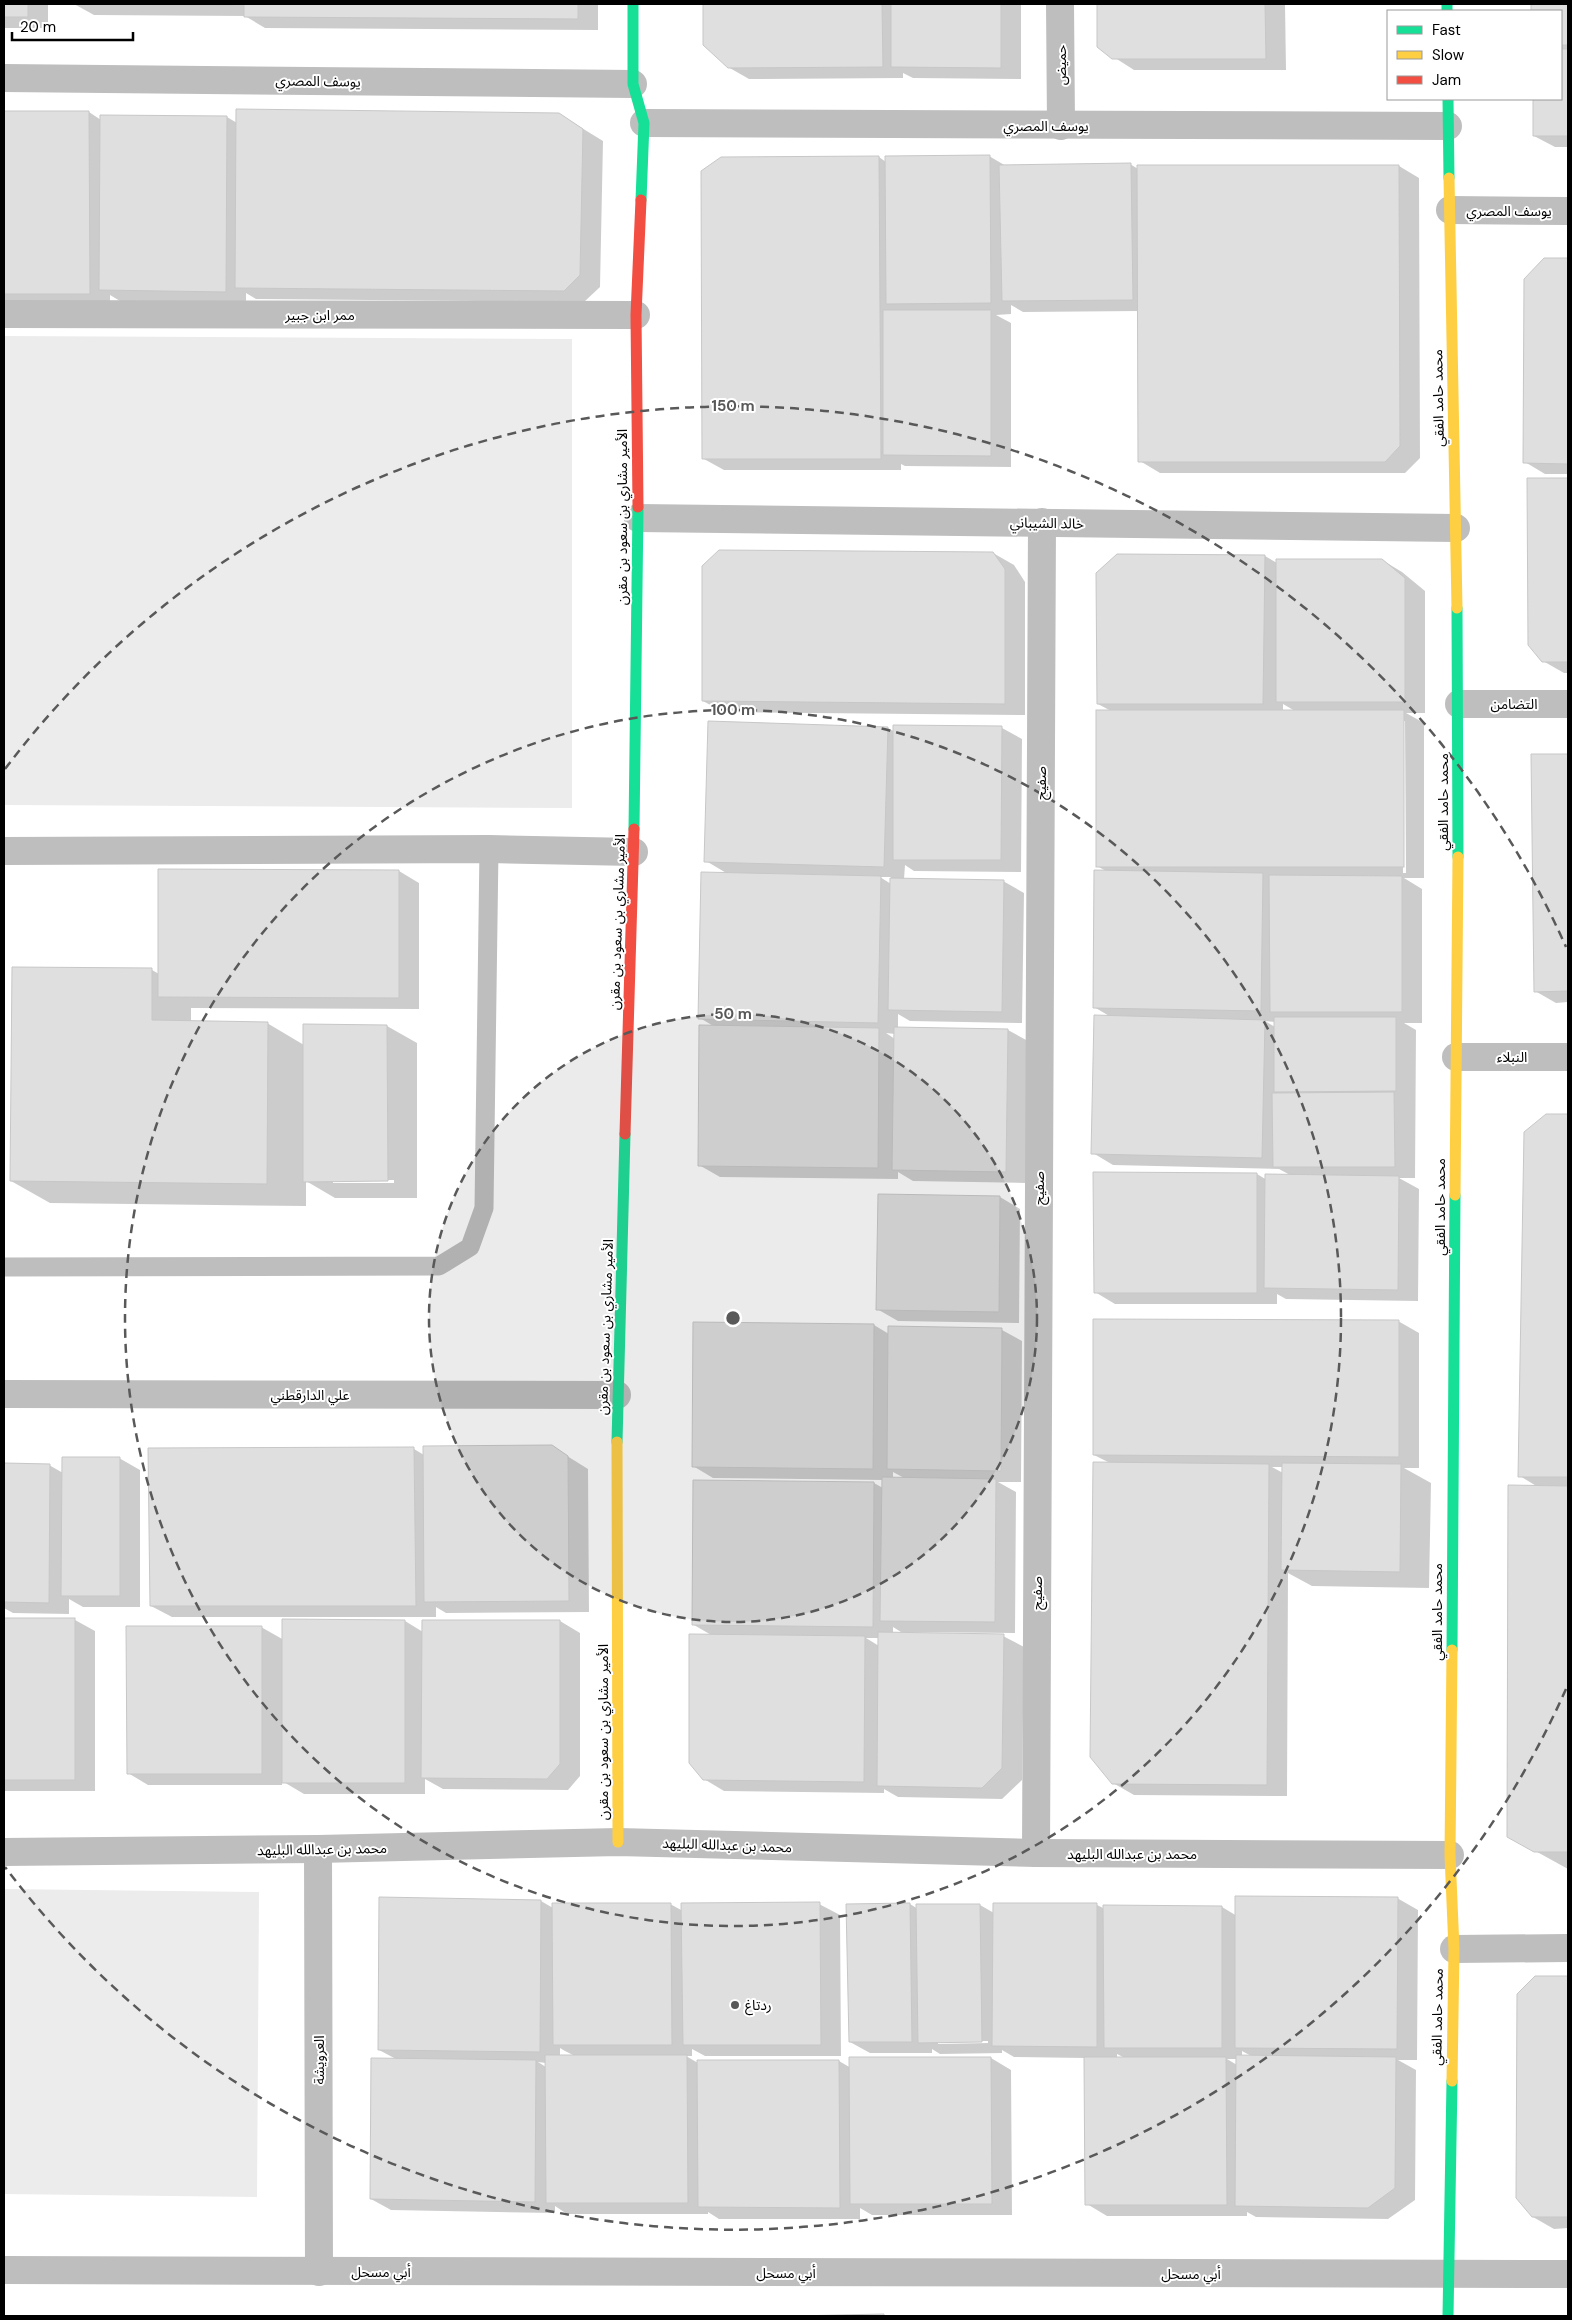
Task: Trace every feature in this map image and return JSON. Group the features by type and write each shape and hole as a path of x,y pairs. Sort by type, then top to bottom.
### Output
{"street":[{"name":"الأمير مشاري بن سعود بن مقرن","path":"618,1842 617,1395 634,852 638,518 636,316 644,123 633,84 633,4"},
{"name":"حميض","path":"1060,4 1061,126"},
{"name":"يوسف المصري","path":"4,78 633,84"},
{"name":"محمد حامد الفقي","path":"1448,100 1459,704 1450,1855 1454,1949 1448,2316"},
{"name":"يوسف المصري","path":"644,123 1448,126"},
{"name":"يوسف المصري","path":"1450,210 1568,211"},
{"name":"ممر ابن جبير","path":"4,314 636,316"},
{"name":"خالد الشيباني","path":"638,518 1456,528"},
{"name":"صفيح","path":"1036,1853 1042,522"},
{"name":"التضامن","path":"1459,704 1568,704"},
{"path":"4,851 490,849 634,852"},
{"name":"النبلاء","path":"1456,1057 1568,1057"},
{"name":"علي الدارقطني","path":"4,1394 617,1395"},
{"name":"محمد بن عبدالله البليهد","path":"4,1852 318,1849 618,1842 1036,1853 1450,1855"},
{"name":"العرويشة","path":"318,1849 319,2272"},
{"path":"1454,1949 1568,1948"},
{"name":"أبي مسحل","path":"4,2270 1568,2274"}],"lane":[{"path":"4,1267 439,1266 470,1246 484,1208 490,849"}],"shaded area":[{"path":"4,336 572,339 572,808 4,805"},
{"path":"4,1889 259,1892 257,2197 4,2194"}],"building":[{"path":"4,4 28,4 28,17 4,17"},
{"path":"72,4 233,4 233,5"},
{"path":"244,4 578,4 578,19 244,17"},
{"path":"703,4 882,4 883,67 728,68 703,45"},
{"path":"891,4 1001,4 1001,68 891,67"},
{"path":"1097,4 1265,4 1266,59 1112,59 1097,47"},
{"path":"1531,4 1568,4 1568,45 1562,45 1562,10 1531,10"},
{"path":"1562,49 1568,49 1568,136 1533,136 1533,100 1562,100"},
{"path":"236,109 559,113 583,129 580,275 564,291 235,288"},
{"path":"4,111 89,111 90,294 4,294"},
{"path":"100,115 227,116 226,292 99,290"},
{"path":"990,155 991,303 886,304 885,156"},
{"path":"879,156 881,459 702,459 701,171 721,157"},
{"path":"1131,163 1133,300 1002,301 999,165"},
{"path":"1137,165 1399,165 1400,446 1385,462 1138,462"},
{"path":"1544,258 1568,258 1568,464 1523,463 1524,279"},
{"path":"883,310 991,310 991,456 883,455"},
{"path":"1527,478 1568,478 1568,662 1542,662 1528,645"},
{"path":"719,550 993,552 1005,569 1005,704 702,701 702,566"},
{"path":"1117,554 1265,555 1263,704 1097,704 1096,573"},
{"path":"1276,559 1382,559 1405,578 1405,702 1276,702"},
{"path":"1096,710 1404,710 1404,867 1096,867"},
{"path":"708,721 888,727 884,867 704,862"},
{"path":"893,725 1002,726 1001,860 893,860"},
{"path":"1531,754 1568,754 1568,991 1534,992"},
{"path":"158,869 399,870 399,998 158,997"},
{"path":"1094,870 1263,873 1261,1011 1093,1008"},
{"path":"701,872 881,876 878,1023 698,1019"},
{"path":"1269,875 1402,876 1402,1012 1270,1012"},
{"path":"890,878 1004,880 1002,1012 888,1010"},
{"path":"12,967 152,968 152,1020 268,1022 267,1184 10,1181"},
{"path":"1094,1015 1265,1020 1262,1158 1091,1154"},
{"path":"1274,1017 1396,1017 1396,1091 1274,1092"},
{"path":"303,1024 387,1025 388,1181 303,1182"},
{"path":"699,1025 879,1028 878,1168 698,1166"},
{"path":"894,1027 1008,1029 1006,1172 892,1170"},
{"path":"1394,1092 1395,1167 1273,1167 1272,1093"},
{"path":"1546,1114 1568,1114 1568,1477 1518,1477 1524,1132"},
{"path":"1093,1172 1257,1173 1257,1293 1094,1293"},
{"path":"1265,1174 1399,1176 1398,1290 1264,1288"},
{"path":"878,1194 1000,1196 999,1312 876,1310"},
{"path":"1093,1319 1399,1320 1399,1457 1093,1455"},
{"path":"693,1322 874,1324 873,1469 692,1467"},
{"path":"888,1326 1002,1328 1001,1471 887,1469"},
{"path":"552,1445 568,1456 569,1601 424,1602 423,1446"},
{"path":"414,1447 416,1606 150,1606 148,1448"},
{"path":"62,1457 120,1457 120,1596 61,1596"},
{"path":"1093,1462 1269,1464 1267,1785 1112,1784 1090,1757"},
{"path":"4,1463 50,1464 49,1603 4,1602"},
{"path":"1282,1463 1401,1464 1400,1572 1281,1570"},
{"path":"882,1477 996,1479 995,1622 880,1621"},
{"path":"693,1480 874,1482 873,1627 692,1625"},
{"path":"1508,1485 1568,1486 1568,1852 1534,1852 1507,1837"},
{"path":"4,1618 75,1618 75,1780 4,1780"},
{"path":"282,1619 405,1620 405,1783 282,1783"},
{"path":"422,1620 560,1620 560,1764 547,1779 421,1778"},
{"path":"126,1626 262,1626 262,1774 127,1774"},
{"path":"878,1632 1004,1634 1002,1768 982,1788 877,1786"},
{"path":"689,1634 865,1636 864,1782 703,1780 689,1763"},
{"path":"1235,1896 1398,1897 1397,2049 1235,2048"},
{"path":"379,1897 541,1900 540,2052 378,2050"},
{"path":"820,1902 821,2045 683,2045 681,1903"},
{"path":"552,1903 671,1903 672,2045 553,2045"},
{"path":"910,1903 912,2042 849,2042 846,1904"},
{"path":"993,1903 1097,1903 1097,2047 992,2046"},
{"path":"916,1904 980,1904 982,2042 918,2043"},
{"path":"1103,1905 1222,1906 1222,2048 1104,2048"},
{"path":"1535,1976 1568,1976 1568,2217 1532,2217 1516,2198 1517,1994"},
{"path":"545,2055 687,2055 688,2203 546,2203"},
{"path":"1236,2055 1396,2057 1395,2188 1368,2208 1235,2206"},
{"path":"849,2057 991,2057 992,2204 850,2204"},
{"path":"1084,2057 1226,2057 1227,2205 1085,2205"},
{"path":"371,2058 536,2060 535,2202 370,2199"},
{"path":"697,2060 839,2060 840,2208 698,2207"},
{"path":"884,2314 884,2316 794,2316"}],"traffic: fast":[{"path":"633,4 633,84 644,123 641,200"},
{"path":"1447,4 1447,10"},
{"path":"1448,100 1449,178"},
{"path":"634,829 638,507"},
{"path":"1457,608 1458,857"},
{"path":"617,1442 625,1134"},
{"path":"1452,1650 1455,1195"},
{"path":"1448,2316 1452,2081"}],"traffic: slow":[{"path":"1449,178 1457,608"},
{"path":"1455,1195 1458,857"},
{"path":"617,1442 618,1842"},
{"path":"1452,1650 1450,1855 1454,1949 1452,2081"}],"traffic: jam":[{"path":"638,507 636,315 641,200"},
{"path":"625,1134 634,829"}],"place":[{"name":"ردتاغ","path":"735,2005"}]}
